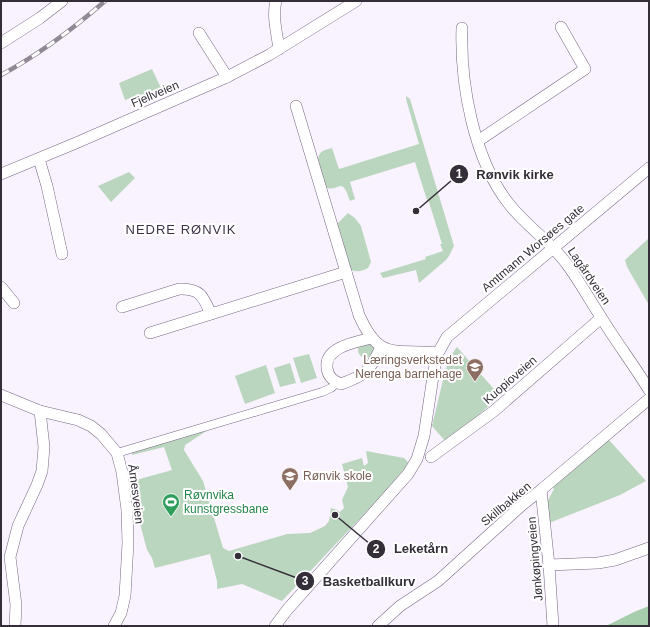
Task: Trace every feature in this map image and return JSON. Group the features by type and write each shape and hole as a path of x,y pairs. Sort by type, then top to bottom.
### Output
{"street":[{"path":"1,43 40,18 62,1"},
{"path":"276,1 275,20 279,49"},
{"name":"Fjellveien","path":"1,174 39,159 227,77 279,49 356,1"},
{"path":"478,141 585,69 561,27"},
{"name":"Lagårdveien","path":"462,28 462,52 465,82 473,125 484,159 492,177 508,204 554,248 567,263 601,318 636,368 649,390"},
{"path":"199,33 227,77"},
{"path":"296,106 364,328 381,347 407,352 438,353"},
{"path":"39,159 47,186 62,254"},
{"name":"Amtmann Worsøes gate","path":"275,626 292,604 408,474 415,464 424,436 438,353 447,337 649,168"},
{"path":"150,333 346,272"},
{"path":"1,287 14,303"},
{"path":"122,307 179,289 186,289 199,293 204,299 211,314"},
{"name":"Kuopioveien","path":"431,457 494,411 601,318"},
{"path":"372,338 355,342 331,354 327,361 327,370 334,381 341,384 361,375 371,367 381,347"},
{"path":"117,453 322,392 331,388 338,382"},
{"name":"Årnesveien","path":"1,395 40,411 78,420 91,426 101,434 117,453 122,472 127,510 128,543 125,596 121,613 114,626"},
{"name":"Skillbakken","path":"381,625 400,606 438,581 522,505 542,490 649,399"},
{"path":"15,626 16,605 10,557 18,526 42,471 44,446 40,411"},
{"name":"Jønkøpingveien","path":"542,490 553,626"},
{"path":"549,565 598,563 615,560 649,548"}],"green space":[{"path":"152,69 161,88 125,100 119,83"},
{"path":"406,96 410,99 454,246 446,260 419,283 416,270 383,278 380,273 426,259 425,257 443,251 428,199 427,200 415,162 350,182 355,199 350,201 342,186 334,188 325,187 318,163 320,154 324,150 332,148 339,169 419,144"},
{"path":"129,172 135,178 111,202 98,186"},
{"path":"348,213 355,218 361,226 371,262 368,268 362,271 350,269 337,224"},
{"path":"649,238 649,305 627,267 625,260"},
{"path":"366,342 373,347 374,350 369,357 366,358 359,353 358,350 363,343"},
{"path":"457,347 500,396 447,443 432,426 449,358"},
{"path":"309,354 317,378 301,383 293,358"},
{"path":"290,363 296,383 280,387 274,368"},
{"path":"266,365 275,393 245,404 235,376"},
{"path":"211,428 185,445 184,450 203,481 223,548 229,551 287,534 310,533 325,526 329,521 331,508 340,512 344,508 342,500 348,487 342,464 362,458 364,466 368,463 366,451 404,458 408,462 405,468 385,492 282,601 242,584 217,589 217,581 210,554 155,568 152,558 147,550 129,482 172,470 164,447 132,455 132,450"},
{"path":"609,440 646,481 620,495 549,523 547,502 554,489 550,483"},
{"path":"649,606 649,626 606,626 634,612"}],"railway":[{"path":"1,75 55,41 105,1"}],"place":[{"name":"Rønvik kirke","path":"416,211"},
{"name":"Læringsverkstedet Nerenga barnehage","path":"475,382"},
{"name":"Rønvik skole","path":"290,491"},
{"name":"Leketårn","path":"335,515"},
{"name":"Røvnvika kunstgressbane","path":"171,517"},
{"name":"Basketballkurv","path":"238,556"}],"district":[{"name":"NEDRE RØNVIK","path":"181,229"}]}
